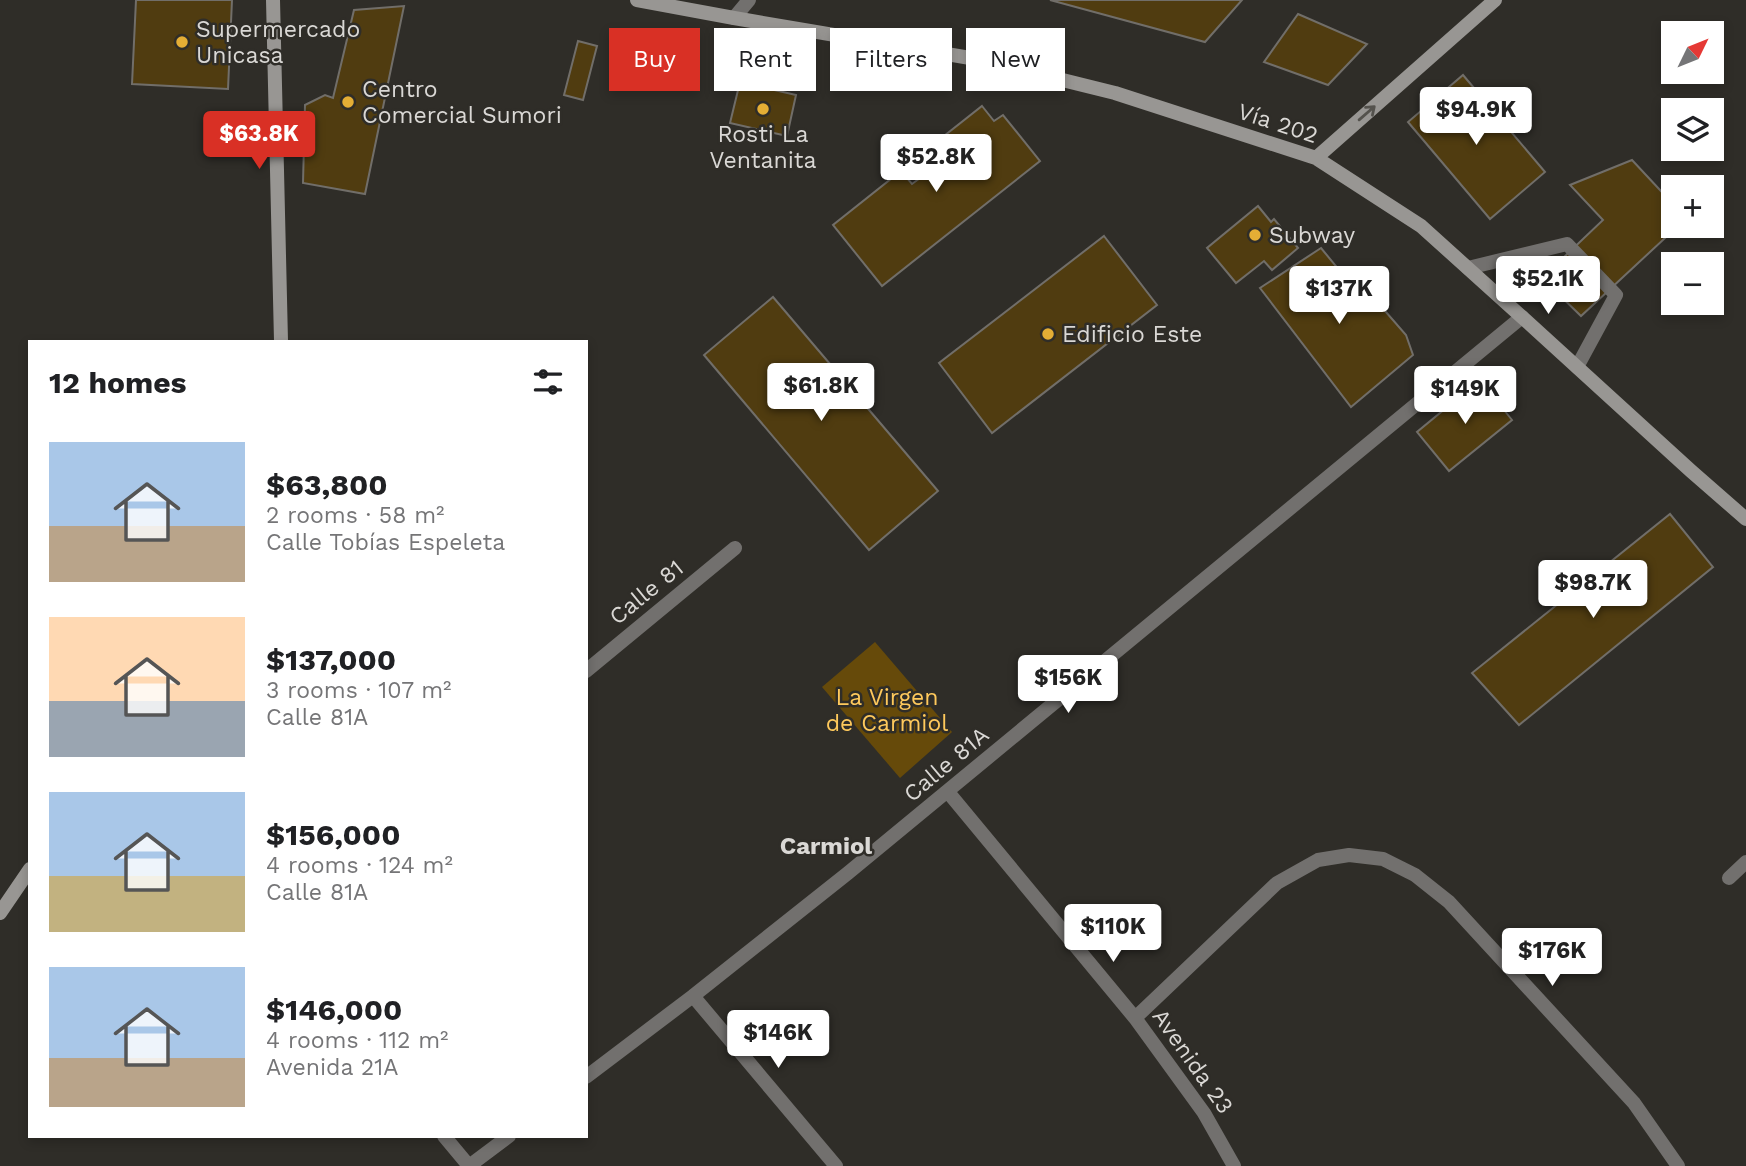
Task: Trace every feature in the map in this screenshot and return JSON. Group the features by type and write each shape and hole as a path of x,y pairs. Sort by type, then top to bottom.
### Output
{"main road":[{"path":"273,0 281,340"},
{"name":"Vía 202","path":"637,0 1018,68 1115,93 1316,158 1421,226 1746,519"},
{"path":"1316,158 1495,0"},
{"path":"0,914 28,872"}],"street":[{"path":"734,18 749,0"},
{"path":"1468,268 1567,244 1616,295 1577,367"},
{"name":"Calle 81A","path":"588,1075 693,996 948,792 1522,317"},
{"name":"Calle 81","path":"588,669 735,548"},
{"name":"Avenida 23","path":"948,792 1135,1018 1204,1113 1234,1166"},
{"path":"1135,1018 1277,884 1318,860 1349,855 1383,859 1415,875 1449,902 1634,1102 1678,1166"},
{"path":"1729,878 1746,862"},
{"path":"693,996 836,1166"},
{"path":"446,1138 469,1166 506,1138"}],"green space":[{"name":"La Virgen de Carmiol","path":"875,642 952,732 900,778 822,687"}],"building":[{"name":"Supermercado Unicasa","path":"136,0 232,0 228,89 132,84"},
{"path":"1050,0 1242,0 1205,42"},
{"name":"Centro Comercial Sumori","path":"404,6 365,194 303,183 305,105 325,95 333,98 354,10"},
{"path":"1298,14 1367,44 1328,85 1264,62"},
{"path":"578,41 597,46 583,100 564,95"},
{"path":"1463,75 1545,172 1490,219 1408,122"},
{"name":"Rosti La Ventanita","path":"738,91 779,91 796,95 787,136 730,123"},
{"path":"982,106 994,121 1003,115 1040,161 882,286 833,225 901,171 912,184 931,170 920,155"},
{"path":"1632,160 1661,191 1661,238 1665,238 1581,316 1542,278 1603,220 1570,185"},
{"name":"Subway","path":"1258,206 1271,222 1274,219 1298,248 1272,270 1264,261 1236,283 1207,248"},
{"name":"Edificio Este","path":"1104,236 1157,305 992,433 939,363"},
{"path":"1321,248 1372,310 1379,304 1406,335 1413,355 1351,407 1260,288"},
{"path":"773,297 938,491 869,550 704,355"},
{"path":"1480,380 1512,420 1449,471 1417,432"},
{"path":"1670,514 1713,567 1519,725 1472,673"}],"place":[{"name":"Supermercado Unicasa","path":"182,42"},
{"name":"Centro Comercial Sumori","path":"348,102"},
{"name":"Rosti La Ventanita","path":"763,109"},
{"name":"Subway","path":"1255,235"},
{"name":"Edificio Este","path":"1048,334"}],"district":[{"name":"Carmiol","path":"826,846"}]}
